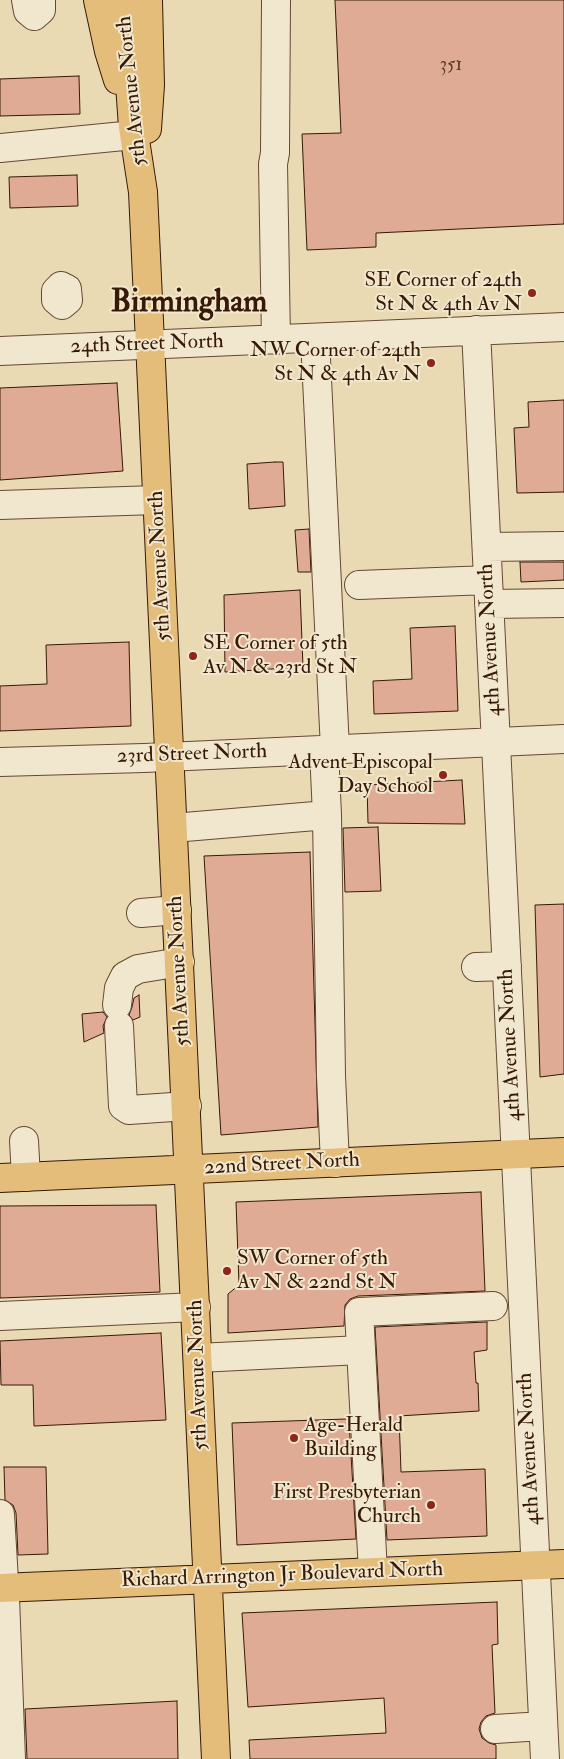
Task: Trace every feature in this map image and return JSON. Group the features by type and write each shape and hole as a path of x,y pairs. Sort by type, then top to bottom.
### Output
{"main road":[{"path":"98,0 109,51 134,131"},
{"name":"5th Avenue North","path":"124,0 134,131 143,182"},
{"name":"5th Avenue North","path":"148,0 150,85 143,182 216,1759"},
{"name":"22nd Street North","path":"13,1177 564,1152"},
{"name":"Richard Arrington Jr Boulevard North","path":"2,1588 564,1564"}],"street":[{"path":"26,0 28,11 34,16 41,10 41,0"},
{"path":"276,0 275,153 273,164 276,340"},
{"path":"0,148 134,131"},
{"path":"61,348 62,305"},
{"name":"24th Street North","path":"0,351 476,330 564,328"},
{"name":"4th Avenue North","path":"476,330 545,1759"},
{"path":"314,338 329,749 327,815 331,1076 335,1163"},
{"path":"0,505 158,500"},
{"path":"486,547 564,546"},
{"path":"358,586 489,592 564,603"},
{"name":"23rd Street North","path":"0,762 564,739"},
{"path":"173,828 327,815"},
{"path":"141,913 177,910"},
{"path":"180,962 138,969 125,976 119,988 118,1016 123,1106 129,1110 187,1106"},
{"path":"476,967 507,966"},
{"path":"13,1177 24,1141"},
{"path":"373,1572 359,1312 493,1306"},
{"path":"0,1316 196,1308"},
{"path":"198,1358 361,1350"},
{"path":"0,1514 11,1759"},
{"path":"495,1729 543,1726"}],"building":[{"path":"335,0 564,0 564,224 376,233 376,247 307,250 302,134 341,133"},
{"path":"79,76 80,114 0,116 0,79"},
{"path":"77,175 78,206 10,208 9,177"},
{"path":"117,383 123,471 0,480 0,388"},
{"path":"564,400 564,492 517,493 514,428 529,427 528,402"},
{"path":"283,462 285,506 249,509 247,464"},
{"path":"309,529 311,572 298,572 295,530"},
{"path":"520,562 564,562 564,580 521,582"},
{"path":"300,590 303,667 225,672 224,595"},
{"path":"455,626 458,711 374,714 373,681 412,679 410,628"},
{"path":"129,642 131,726 0,731 0,686 47,684 46,645"},
{"path":"462,780 465,824 368,823 367,785"},
{"path":"378,827 381,891 345,892 343,828"},
{"path":"310,852 318,1127 221,1135 204,856"},
{"path":"564,904 564,1074 540,1077 535,905"},
{"path":"139,995 140,1017 133,1020 129,1015 134,998"},
{"path":"103,1012 107,1017 103,1026 104,1033 84,1042 82,1014"},
{"path":"481,1192 485,1291 358,1296 350,1299 345,1305 344,1326 228,1333 228,1294 239,1285 236,1202"},
{"path":"156,1205 160,1292 0,1298 0,1206"},
{"path":"487,1322 487,1350 474,1352 479,1411 399,1416 401,1472 485,1469 487,1536 387,1540 375,1327"},
{"path":"161,1333 166,1420 34,1426 33,1385 1,1385 0,1341"},
{"path":"346,1419 349,1421 356,1539 237,1545 232,1423"},
{"path":"4,1467 46,1467 48,1554 18,1555 16,1513 13,1505 5,1500"},
{"path":"497,1602 498,1644 492,1645 495,1713 486,1716 481,1722 479,1729 482,1738 496,1745 496,1759 250,1759 249,1740 386,1733 384,1698 248,1707 242,1613"},
{"path":"177,1701 178,1759 27,1759 25,1709"}],"place":[{"name":"SE Corner of 24th St N & 4th Av N","path":"532,293"},
{"name":"NW Corner of 24th St N & 4th Av N","path":"431,363"},
{"name":"SE Corner of 5th Av N & 23rd St N","path":"193,656"},
{"name":"Advent Episcopal Day School","path":"443,775"},
{"name":"SW Corner of 5th Av N & 22nd St N","path":"227,1271"},
{"name":"Age-Herald Building","path":"294,1438"},
{"name":"First Presbyterian Church","path":"431,1505"}],"district":[{"name":"Birmingham","path":"189,304"}]}
